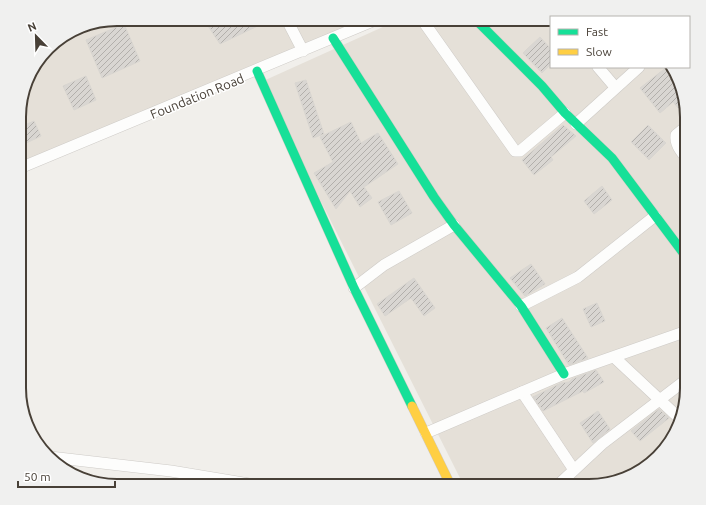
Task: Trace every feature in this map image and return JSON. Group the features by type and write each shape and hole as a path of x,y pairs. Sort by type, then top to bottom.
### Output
{"street":[{"path":"290,26 303,51"},
{"name":"Foundation Road","path":"26,166 257,71 361,26"},
{"path":"427,26 515,151 520,151 565,113"},
{"path":"482,26 542,86 565,113 612,158 680,249"},
{"path":"333,38 434,197 454,225 522,306 564,374"},
{"path":"599,68 615,87"},
{"path":"576,124 637,68"},
{"path":"257,71 354,288 448,479"},
{"path":"680,132 676,135 677,145 680,149"},
{"path":"522,306 578,276 655,216"},
{"path":"354,288 384,265 454,225"},
{"path":"426,433 564,374 615,358 680,334"},
{"path":"615,358 676,415"},
{"path":"564,479 602,444 680,384"},
{"path":"522,392 574,470"},
{"path":"58,458 171,471 220,479"}],"shaded area":[{"path":"117,26 358,26 26,167 27,105 31,87 41,66 49,56 56,56 56,49 71,38 93,29"},
{"path":"385,26 550,26 550,68 666,68 677,93 680,111 680,394 673,423 668,434 658,448 640,464 629,470 619,474 595,479 460,479 261,82"}],"building":[{"path":"119,26 125,26 140,61 102,78 86,40"},
{"path":"208,26 258,26 220,44"},
{"path":"540,37 550,48 550,65 542,73 523,53"},
{"path":"666,68 677,93 680,110 673,102 660,113 640,88"},
{"path":"86,76 96,100 74,110 63,86"},
{"path":"306,80 324,134 313,138 295,83"},
{"path":"34,121 41,136 26,143 26,124"},
{"path":"351,122 361,143 378,133 398,164 364,187 372,198 360,207 350,191 336,209 314,173 333,162 320,137"},
{"path":"563,125 576,136 551,157 553,160 534,175 522,160"},
{"path":"648,125 666,143 649,160 631,142"},
{"path":"602,186 612,200 594,214 584,201"},
{"path":"399,191 412,213 391,225 378,202"},
{"path":"531,264 545,284 525,296 510,278"},
{"path":"414,278 435,308 424,316 411,298 385,316 377,304"},
{"path":"597,303 605,321 591,327 583,309"},
{"path":"562,318 588,358 569,365 546,328"},
{"path":"596,370 604,382 584,393 583,391 543,411 533,397 561,383 569,382 572,379"},
{"path":"659,409 669,418 640,441 631,431"},
{"path":"598,411 610,429 593,443 580,423"}],"traffic: fast":[{"path":"482,26 542,86 565,113 612,158 680,249"},
{"path":"333,38 434,197 454,225 521,306 564,374"},
{"path":"257,71 354,288 412,406"}],"traffic: slow":[{"path":"412,406 448,479"}]}
